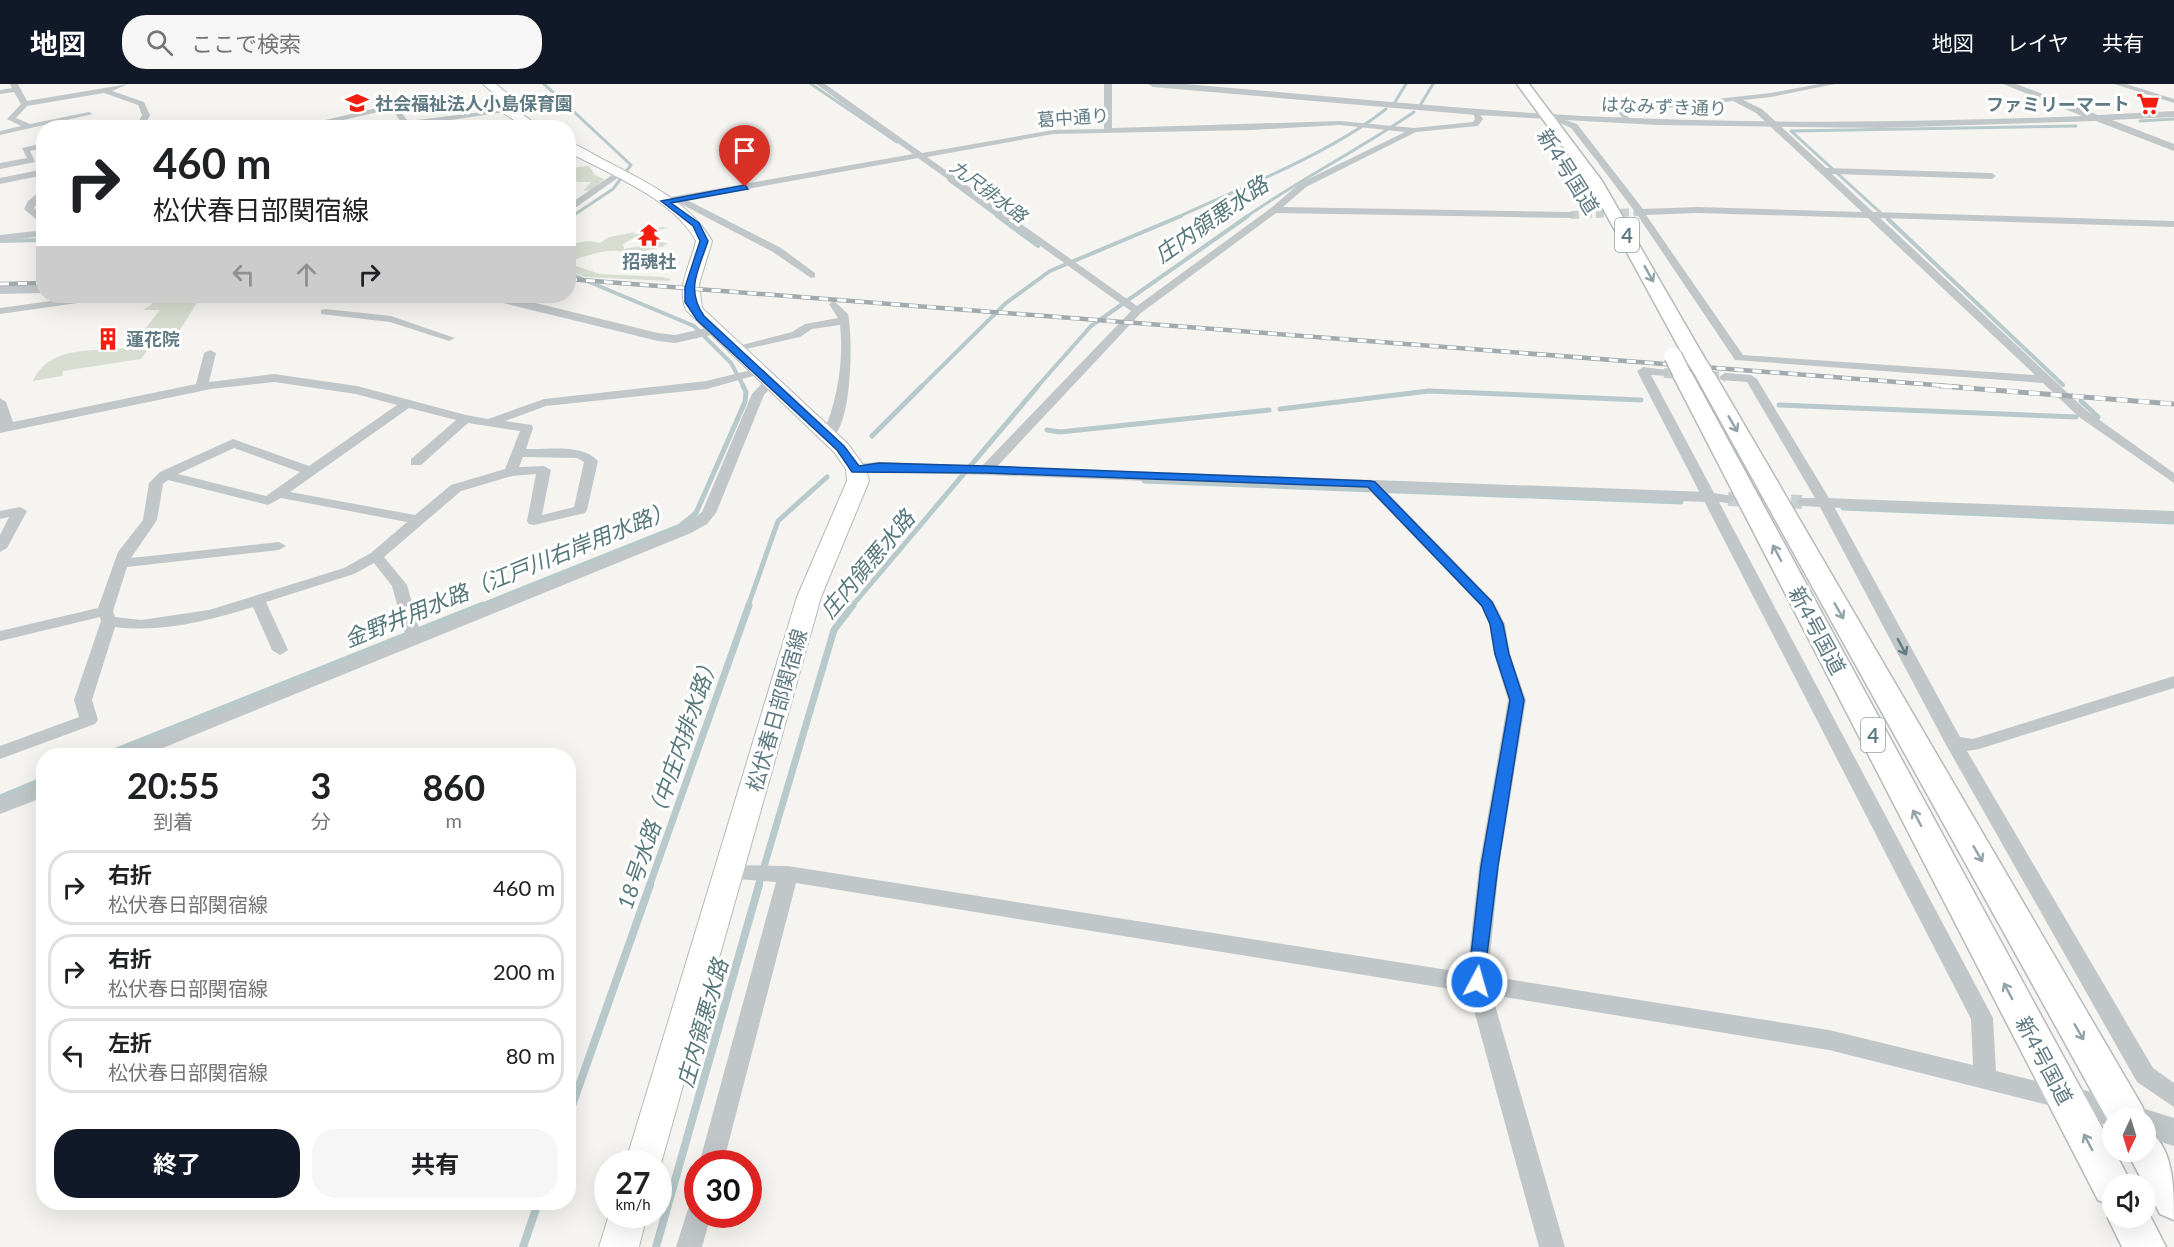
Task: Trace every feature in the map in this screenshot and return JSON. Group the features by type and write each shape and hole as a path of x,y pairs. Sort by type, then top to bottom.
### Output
{"highway":[{"name":"新4号国道","path":"1523,84 1576,151 1623,229 1687,365 2106,1174"},
{"name":"新4号国道","path":"1510,86 1559,153 1614,247"},
{"name":"新4号国道","path":"1687,365 2126,1108"},
{"name":"新4号国道","path":"2155,1162 2174,1200"},
{"path":"2135,1228 2145,1247"}],"main road":[{"path":"489,84 504,96 508,111 523,120"},
{"path":"576,153 625,179 672,200 688,216 702,233 703,248 689,287 689,302 701,318 733,349 828,436 856,469"},
{"name":"松伏春日部関宿線","path":"648,1150 809,597 854,494 858,481 856,469"},
{"path":"619,1247 624,1228"}],"street":[{"path":"36,133 11,119 25,104 105,91 124,84"},
{"path":"820,84 1134,309"},
{"path":"1107,84 1108,131"},
{"name":"はなみずき通り","path":"1153,84 1534,116 1776,126 1928,126 2174,114"},
{"path":"1627,121 1619,111 1735,99 1832,84"},
{"path":"2008,84 2174,148"},
{"path":"2118,84 2174,101"},
{"path":"0,92 15,87 25,104"},
{"path":"105,91 141,104 146,115 144,120"},
{"path":"1735,99 1759,111 1776,126 2083,414 2174,479"},
{"path":"559,104 570,103"},
{"path":"331,120 394,106 404,120"},
{"path":"424,120 508,111"},
{"name":"葛中通り","path":"672,200 1053,132 1361,124 1414,130 1475,124 1479,119 1477,112"},
{"path":"64,120 89,114"},
{"path":"1551,117 1574,126 1640,212 1739,358 2048,380"},
{"path":"0,133 36,127"},
{"path":"986,470 1134,309 1274,210 1303,185 1414,130"},
{"path":"0,166 32,160 25,150 36,148"},
{"path":"1824,171 1992,176"},
{"path":"0,180 36,173"},
{"path":"576,204 625,179"},
{"path":"36,198 31,203 30,209 36,215"},
{"path":"576,200 582,200"},
{"path":"672,200 777,250 811,275"},
{"path":"1274,210 1571,215"},
{"path":"1640,212 1707,210 1872,217 2174,224"},
{"path":"0,238 36,234"},
{"path":"0,290 36,289"},
{"path":"34,306 38,303"},
{"path":"0,311 56,303"},
{"path":"520,303 658,337 675,339 715,330"},
{"path":"828,436 841,403 845,336 843,315 834,303"},
{"path":"325,312 391,319 449,338"},
{"path":"733,349 796,335 809,326 842,321"},
{"path":"202,386 210,353"},
{"path":"1985,1078 1982,1018 1643,371 1687,365 1751,379 1825,503 1954,743 2145,1075 2174,1096"},
{"path":"146,748 686,530 702,521 709,513 763,377 544,403 488,423"},
{"path":"0,402 4,428 202,386 274,378 350,388 465,419 527,428 511,472"},
{"path":"165,475 268,501 408,403"},
{"path":"416,462 465,419"},
{"path":"0,753 89,720 82,700 121,563 125,552 150,520 156,483 165,475 233,443 310,471"},
{"path":"4,630 107,616 141,625 171,622 211,615 258,601 349,571 376,556 456,488 511,472 544,470 534,521 580,510 591,461 579,454 518,453"},
{"path":"856,469 879,467 986,470 1375,488 1728,499"},
{"path":"1375,488 1488,604 1497,624 1502,654 1517,700 1490,866 1477,982 1552,1247"},
{"path":"281,494 417,520"},
{"path":"1802,502 2174,516"},
{"path":"0,514 20,511 0,548"},
{"path":"121,563 279,546"},
{"path":"376,556 399,585 415,640"},
{"path":"258,601 280,650"},
{"path":"1954,743 1972,745 2174,682"},
{"path":"0,807 36,792"},
{"path":"729,873 788,874 1477,982 1659,1014 1828,1040 2065,1098 2102,1112"},
{"path":"715,1150 788,874"},
{"path":"2156,1129 2174,1132"},
{"path":"689,1247 694,1228"}],"shaded area":[{"path":"589,166 595,175 604,179 593,190 583,191 591,182 576,181 576,167"},
{"path":"668,228 640,234 623,244 624,249 667,243 664,246 641,252 600,252 576,259 576,243 600,243 609,237"},
{"path":"576,266 600,274 671,279 669,281 585,277 576,273"},
{"path":"153,303 197,303 173,341 152,344 141,359 63,371 62,376 33,381 41,369 62,355 88,350 130,348 160,310 143,310"}],"waterway":[{"name":"金野井用水路（江戸川右岸用水路）","path":"544,84 631,165 613,189 576,214"},
{"name":"九尺排水路","path":"811,84 897,142"},
{"name":"18号水路（中庄内排水路）","path":"1395,102 1406,84"},
{"name":"庄内領悪水路","path":"1421,104 1433,84"},
{"name":"18号水路（中庄内排水路）","path":"1178,217 1313,155 1364,125 1386,109"},
{"name":"庄内領悪水路","path":"1246,217 1414,112"},
{"path":"2140,121 2174,119"},
{"path":"1883,215 1791,131 2076,126"},
{"name":"九尺排水路","path":"949,180 999,217"},
{"name":"九尺排水路","path":"997,216 1038,246"},
{"name":"18号水路（中庄内排水路）","path":"921,387 1006,303 1050,271 1181,216"},
{"name":"庄内領悪水路","path":"1037,387 1091,326 1248,216"},
{"path":"1888,219 2063,385"},
{"path":"0,241 36,240"},
{"name":"金野井用水路（江戸川右岸用水路）","path":"576,276 694,326 731,363 744,387"},
{"name":"金野井用水路（江戸川右岸用水路）","path":"480,606 680,526 696,513 745,402 746,392 743,386"},
{"name":"庄内領悪水路","path":"852,606 1038,386"},
{"name":"18号水路（中庄内排水路）","path":"872,436 921,387"},
{"path":"1280,409 1429,391 1641,400"},
{"path":"2081,401 2098,417"},
{"path":"1779,405 2076,417"},
{"path":"1047,430 1060,432 1269,410"},
{"name":"18号水路（中庄内排水路）","path":"748,606 778,521 827,477"},
{"path":"1144,481 1681,502"},
{"path":"1843,508 2174,522"},
{"name":"金野井用水路（江戸川右岸用水路）","path":"124,748 483,605"},
{"name":"18号水路（中庄内排水路）","path":"649,887 749,605"},
{"name":"庄内領悪水路","path":"758,887 834,630 853,605"},
{"name":"金野井用水路（江戸川右岸用水路）","path":"0,798 36,783"},
{"name":"18号水路（中庄内排水路）","path":"576,1094 650,885"},
{"name":"庄内領悪水路","path":"656,1247 759,885"},
{"name":"18号水路（中庄内排水路）","path":"523,1247 536,1210"}],"tunnel":[{"path":"1571,215 1640,212"},
{"path":"1664,373 1725,377"},
{"path":"1728,499 1802,502"}],"railway":[{"path":"576,280 1961,387"},
{"path":"0,284 36,283"},
{"path":"1941,386 2174,404"}],"place":[{"name":"社会福祉法人小島保育園","path":"357,103"},
{"name":"ファミリーマート","path":"2148,104"},
{"name":"招魂社","path":"649,235"},
{"name":"蓮花院","path":"108,339"}],"route":[{"path":"745,187 665,201 697,225 704,241 689,287 689,302 701,318 840,448 856,469 879,467 986,470 1371,484 1488,604 1497,624 1502,654 1517,700 1490,866 1477,982"}]}
